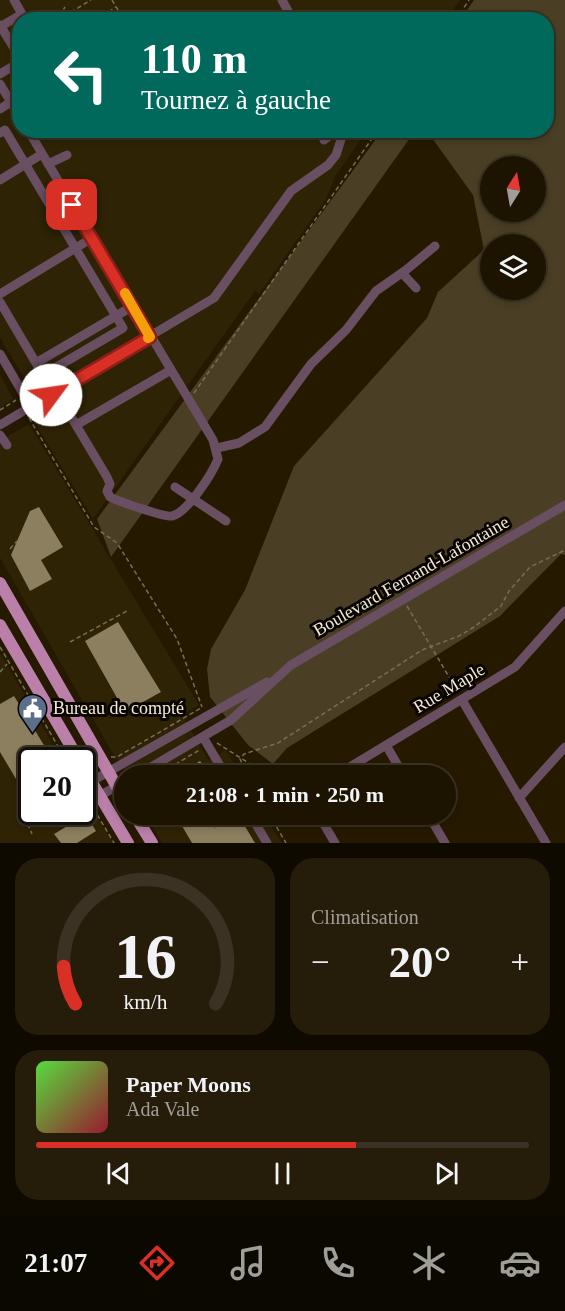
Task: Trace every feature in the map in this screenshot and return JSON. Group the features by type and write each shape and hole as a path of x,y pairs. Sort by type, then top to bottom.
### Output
{"main road":[{"path":"0,583 114,776"},
{"path":"0,625 71,747"},
{"path":"96,791 101,795 128,843"},
{"path":"141,825 152,843"}],"street":[{"path":"0,26 12,45"},
{"path":"0,84 11,102 0,109"},
{"path":"0,133 5,130 116,316"},
{"path":"33,138 217,448 217,462 193,498 177,514 165,517 111,497 107,490 110,484 67,410"},
{"path":"0,425 150,337 222,291 291,191 328,165 336,155 341,138"},
{"path":"0,180 42,154"},
{"path":"0,294 92,238"},
{"path":"217,448 239,443 265,427 307,370 346,330 376,291 435,246"},
{"path":"402,273 416,288"},
{"path":"0,302 36,363 133,306"},
{"path":"0,354 32,407"},
{"path":"76,425 171,370"},
{"path":"0,435 7,445"},
{"path":"175,487 226,521"},
{"name":"Boulevard Fernand-Lafontaine","path":"96,780 275,678 295,663 565,505"},
{"name":"Rue Maple","path":"353,765 461,697 515,667 565,611"},
{"name":"Boulevard Fernand-Lafontaine","path":"155,765 245,709 275,678"},
{"path":"461,697 546,843"},
{"path":"203,737 220,765"},
{"path":"386,745 398,765"},
{"path":"519,798 565,747"},
{"path":"101,795 114,788"},
{"path":"256,825 267,843"},
{"path":"324,825 335,843"},
{"path":"434,825 445,843"}],"path":[{"path":"70,12 90,0"},
{"path":"112,0 119,12"},
{"path":"62,12 65,7"},
{"path":"107,12 116,7"},
{"path":"189,401 372,138"},
{"path":"0,410 15,400"},
{"path":"29,418 94,526 117,543 182,648 202,707 113,757"},
{"path":"10,549 17,541"},
{"path":"240,759 251,751 275,745 431,645 459,636 487,618 501,606 509,591 530,567 565,550"},
{"path":"407,606 461,697"},
{"path":"70,642 127,611"},
{"path":"0,647 58,747"},
{"path":"0,672 8,662"},
{"path":"218,742 250,765"},
{"path":"174,765 201,749"},
{"path":"240,759 243,765"},
{"path":"96,804 114,843"},
{"path":"28,825 32,834"},
{"path":"213,825 218,832"},
{"path":"275,825 286,843"}],"shaded area":[{"path":"0,0 460,0 452,12 12,12 12,138 362,138 337,173 326,199 259,294 255,291 93,519 32,418 56,403 47,389 36,391 29,386 0,338"},
{"path":"474,0 565,0 565,555 561,554 500,616 287,748 273,764 248,745 210,697 207,669 211,649 245,590 294,466 427,318 438,292 480,254 480,300 546,300 546,234 481,234 473,195 432,138 554,138 554,12 466,12"},
{"path":"377,138 410,138 111,557 97,519"},
{"path":"0,374 13,399 0,408"},
{"path":"29,424 199,705 182,715 208,760 226,750 235,765 121,765 0,558 0,441"},
{"path":"0,653 54,747 18,747 18,825 96,825 96,815 113,843 0,843"},
{"path":"152,825 270,825 282,843 162,843"}],"building":[{"path":"39,507 63,547 41,560 52,579 30,591 11,555 30,511"},
{"path":"118,622 161,692 125,712 85,641"},
{"path":"14,696 45,747 18,747 18,782 0,752 0,704"},
{"path":"69,825 92,825 96,831 77,843 61,843 54,834"},
{"path":"181,825 244,825 255,843 192,843"}],"slow traffic":[{"path":"125,293 150,337 148,338"}],"place":[{"name":"Bureau de compté","path":"32,734"}],"route":[{"path":"51,395 150,337 72,205"}]}
